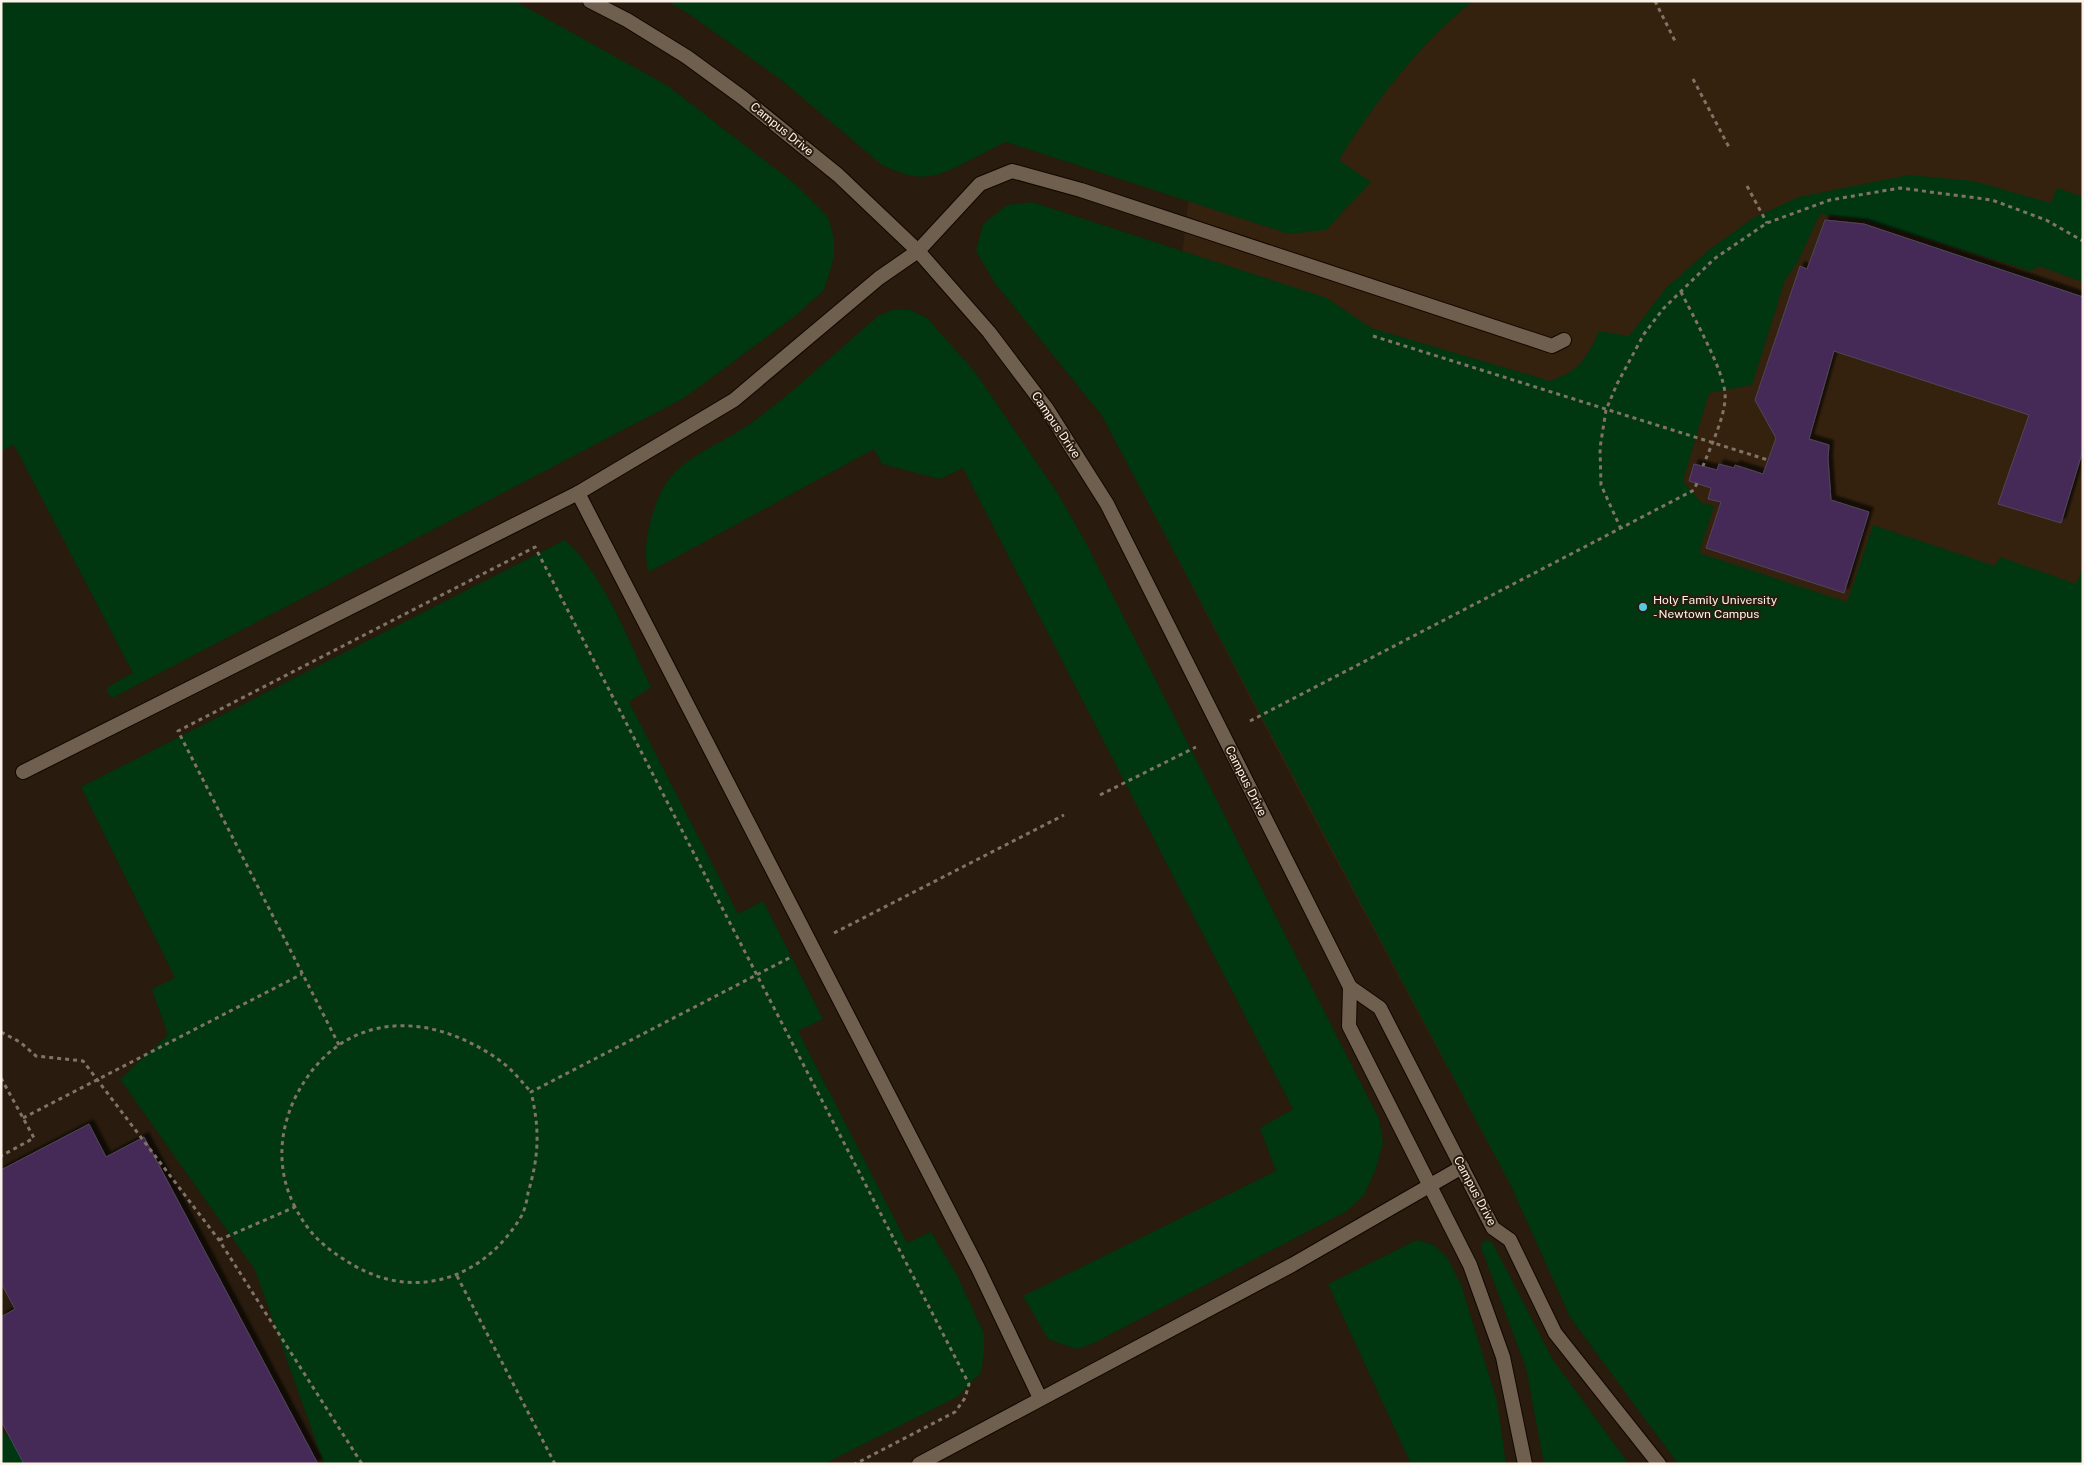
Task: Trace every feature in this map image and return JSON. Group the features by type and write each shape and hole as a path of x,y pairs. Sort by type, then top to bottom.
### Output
{"street":[{"name":"Campus Drive","path":"590,1 627,20 686,57 743,98 838,175 918,251 989,332 1047,409 1107,504 1350,987 1349,1026 1470,1265 1503,1357 1525,1464"},
{"path":"23,772 578,493 734,400 879,278 918,251 980,184 1012,171 1081,190 1552,346 1564,340"},
{"path":"578,493 973,1260 1040,1398"},
{"name":"Campus Drive","path":"1350,987 1380,1008 1493,1228 1510,1240 1555,1332 1659,1464"},
{"path":"919,1464 1292,1265 1462,1167"}],"path":[{"path":"1655,1 1676,42"},
{"path":"1693,79 1730,149"},
{"path":"1747,186 1767,223"},
{"path":"1620,529 1601,485 1600,448 1606,410 1617,384 1644,334 1681,292 1714,259 1767,223 1830,200 1900,188 1992,200 2046,220 2083,241"},
{"path":"1681,292 1719,372 1725,394 1712,444 1703,466"},
{"path":"1373,336 1712,444 1768,460"},
{"path":"1250,721 1694,490 1697,483"},
{"path":"339,1044 178,731 536,547 969,1384 965,1398 955,1412 856,1464"},
{"path":"1100,795 1196,747"},
{"path":"834,934 1064,815"},
{"path":"531,1092 791,956"},
{"path":"23,1118 302,974"},
{"path":"408,1025 435,1028 458,1037 500,1061 531,1092 537,1118 539,1139 532,1182 523,1214 490,1255 457,1275 411,1283 386,1280 366,1272 322,1246 306,1227 285,1188 281,1167 287,1115 302,1084 319,1061 339,1044 361,1033 384,1028 408,1025"},
{"path":"1,1032 20,1042 36,1056 83,1061 219,1240 362,1464"},
{"path":"1,1078 34,1138 1,1156"},
{"path":"219,1240 295,1207"},
{"path":"457,1275 555,1464"}],"shaded area":[{"name":"Holy Family University - Newtown Campus","path":"1212,1 2083,1 2083,630 1510,1184 1297,787 1152,510"}],"green space":[{"path":"1,1 515,1 668,86 794,183 828,217 834,238 834,257 824,290 795,316 684,398 112,698 107,692 108,687 133,673 14,445 1,451"},
{"path":"667,1 1473,1 1435,36 1399,75 1367,117 1339,160 1371,182 1326,230 1289,234 1006,142 938,175 918,177 894,170 882,165 780,79 689,14"},
{"path":"1909,175 1973,181 2051,203 2057,188 2083,197 2083,282 2039,266 2031,271 1868,221 1820,214 1797,263 1785,280 1752,385 1709,393 1683,481 1701,502 1714,506 1699,553 1847,602 1873,525 1995,566 2000,557 2076,584 2083,567 2083,1464 1678,1464 1570,1317 1510,1184 1102,416 994,282 976,251 983,224 1007,205 1032,202 1327,298 1371,328 1550,381 1568,373 1581,362 1599,331 1629,336 1666,288 1710,249 1753,218 1799,197"},
{"path":"892,310 910,310 927,318 975,372 1058,494 1087,545 1379,1119 1383,1143 1375,1171 1364,1195 1347,1211 1092,1344 1076,1349 1048,1339 1023,1296 1276,1171 1260,1128 1293,1109 963,468 940,479 882,464 874,449 649,572 646,561 646,547 651,518 662,490 677,470 695,456 754,421 878,316"},
{"path":"565,540 579,554 603,589 651,687 629,702 738,914 763,901 823,1019 798,1031 907,1243 931,1232 957,1275 984,1334 981,1372 957,1397 824,1464 324,1464 255,1270 120,1079 168,1035 152,989 175,978 81,787"},
{"path":"1417,1240 1434,1245 1447,1257 1461,1285 1497,1401 1506,1464 1411,1464 1328,1284"},
{"path":"1486,1240 1492,1242 1553,1360 1629,1464 1544,1464 1526,1368 1482,1250 1481,1244"},
{"path":"1,1431 11,1439 24,1464 1,1464"}],"building":[{"path":"1825,220 1864,224 2083,297 2083,450 2061,523 1998,504 2029,415 1834,351 1809,439 1829,445 1828,459 1831,500 1869,512 1844,593 1706,548 1721,502 1708,499 1711,488 1689,481 1694,464 1717,470 1719,464 1734,468 1735,465 1763,474 1776,438 1755,400 1800,266 1807,269"},
{"path":"89,1124 106,1157 144,1137 318,1464 24,1464 1,1421 1,1317 15,1309 1,1283 1,1170"}],"place":[{"name":"Holy Family University - Newtown Campus","path":"1643,607"}]}
